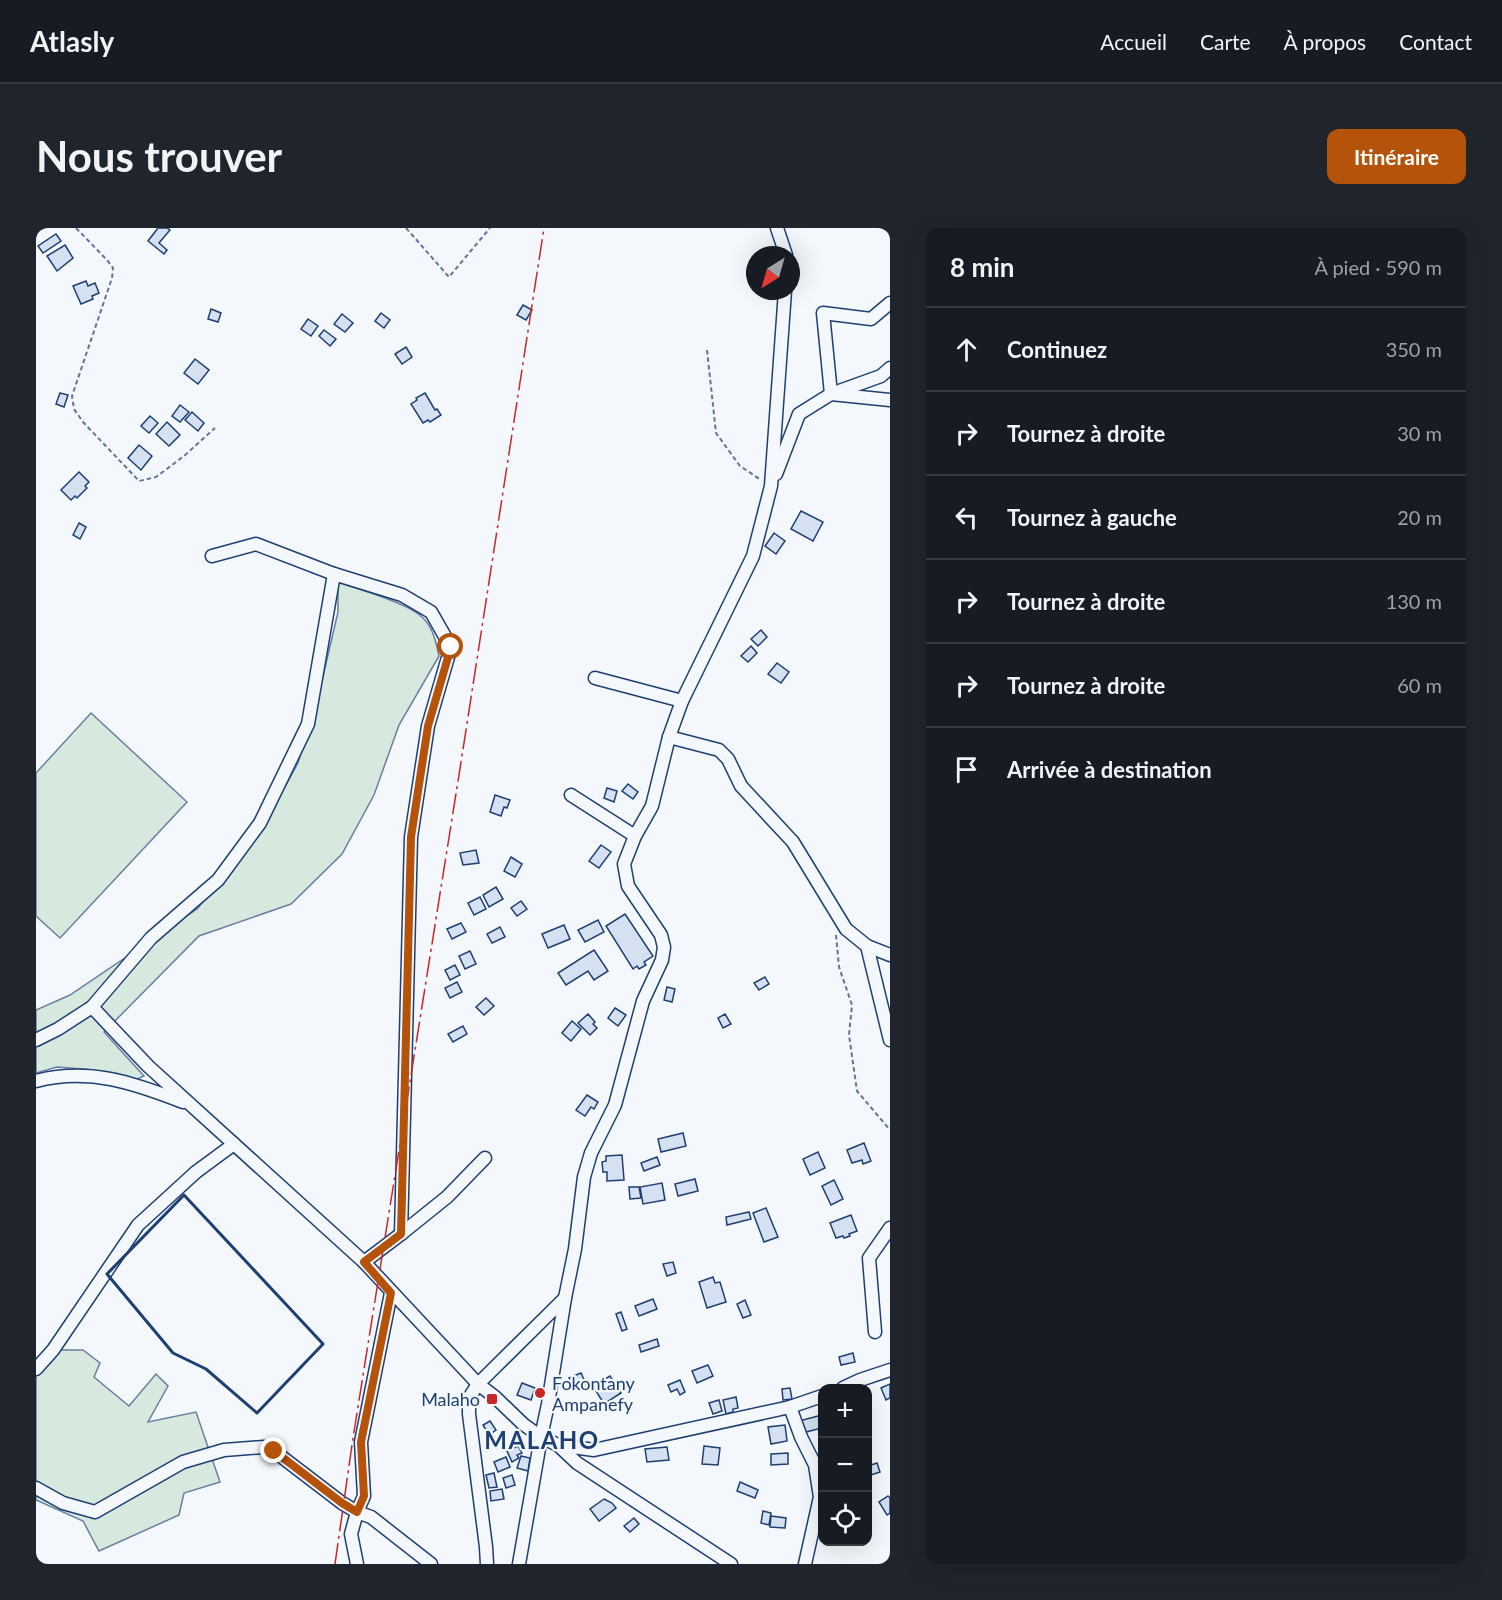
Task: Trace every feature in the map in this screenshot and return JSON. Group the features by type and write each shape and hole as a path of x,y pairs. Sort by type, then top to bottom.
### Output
{"street":[{"path":"777,228 783,246"},
{"path":"771,486 784,300"},
{"path":"831,393 823,313 871,319 890,303"},
{"path":"519,1564 575,1250 584,1177 591,1153 615,1105 643,1001 662,960 664,947 662,935 628,885 624,864 634,836 652,807 669,737 682,701 753,556 771,486 799,414 831,393 881,376 890,368"},
{"path":"831,393 890,400"},
{"path":"212,556 256,544 334,574 402,595 431,612 451,647 428,726 411,837 401,1234"},
{"path":"36,1040 92,1007 151,938 218,880 260,823 308,724 334,574"},
{"path":"595,678 682,701"},
{"path":"669,737 719,750 728,759 741,786 793,842 846,929 867,946 890,955"},
{"path":"571,795 634,836"},
{"path":"867,946 890,1040"},
{"path":"92,1007 148,1066 364,1262 478,1384 541,1437 558,1445 594,1450 790,1407 818,1397"},
{"path":"36,1068 52,1077"},
{"path":"36,1081 52,1077 89,1075 139,1085 191,1105"},
{"path":"36,1369 52,1350 138,1225 196,1172 234,1144"},
{"path":"364,1262 447,1197 485,1158"},
{"path":"875,1332 869,1258 890,1228"},
{"path":"357,1564 351,1534 364,1496 361,1442 391,1293"},
{"path":"487,1564 468,1414 470,1398 478,1384 565,1298"},
{"path":"852,1384 890,1370"},
{"path":"790,1407 801,1437 816,1465 820,1497 805,1564"},
{"path":"558,1445 577,1463 731,1564"},
{"path":"36,1488 63,1503 95,1512 183,1462 224,1450 264,1447 274,1451 342,1503 371,1517 430,1564"}],"path":[{"path":"76,228 113,268 112,278 72,396 74,409 82,422 139,481 156,477 215,428"},
{"path":"406,228 449,277 490,228"},
{"path":"707,350 716,433 740,466 771,486"},
{"path":"836,933 839,967 852,1005 849,1035 857,1091 890,1130"}],"shaded area":[{"path":"338,582 406,607 422,617 431,630 439,656 399,725 374,795 342,854 291,904 199,936 104,1032 144,1076 135,1080 95,1070 57,1067 36,1073 36,1010 70,995 197,909 259,834 298,763 318,698 338,612"},
{"path":"91,713 187,802 60,938 36,916 36,773"},
{"path":"53,1350 83,1350 100,1363 94,1377 129,1406 156,1374 168,1386 148,1422 196,1412 220,1482 184,1493 179,1515 99,1551 83,1521 36,1500 36,1369"}],"building":[{"path":"158,228 170,230 159,243 167,250 164,254 148,241"},
{"path":"56,234 61,241 43,253 38,246"},
{"path":"65,245 73,258 57,271 47,256"},
{"path":"86,281 88,286 95,283 99,293 92,296 93,299 81,304 73,286"},
{"path":"523,305 532,310 526,320 517,315"},
{"path":"211,309 221,313 218,322 208,319"},
{"path":"381,313 390,320 384,328 375,321"},
{"path":"342,314 353,323 345,332 334,324"},
{"path":"308,319 318,326 311,336 301,329"},
{"path":"324,330 336,339 330,346 319,336"},
{"path":"406,347 412,357 402,364 395,354"},
{"path":"195,359 209,370 198,384 184,373"},
{"path":"60,393 68,395 64,407 56,404"},
{"path":"425,393 435,410 437,409 441,415 430,422 428,420 423,423 411,404"},
{"path":"180,405 189,412 180,422 172,416"},
{"path":"192,412 204,423 198,431 185,420"},
{"path":"150,416 158,423 149,433 141,426"},
{"path":"167,422 180,435 169,446 156,434"},
{"path":"139,445 152,456 141,470 128,458"},
{"path":"79,472 89,482 85,486 87,488 77,498 75,496 71,500 61,490"},
{"path":"801,511 823,522 813,541 791,529"},
{"path":"79,523 86,527 80,539 73,535"},
{"path":"774,533 785,541 776,554 765,546"},
{"path":"761,630 767,637 758,646 751,639"},
{"path":"751,646 757,653 748,662 741,656"},
{"path":"777,663 789,672 781,683 768,674"},
{"path":"628,784 638,792 633,799 622,791"},
{"path":"607,788 617,791 614,802 604,798"},
{"path":"495,795 510,800 501,816 490,812"},
{"path":"601,845 611,852 599,868 589,861"},
{"path":"476,850 479,863 463,865 460,853"},
{"path":"511,857 522,864 515,877 504,871"},
{"path":"496,887 503,899 489,907 483,895"},
{"path":"480,897 486,909 474,915 468,903"},
{"path":"521,901 527,909 517,916 511,908"},
{"path":"625,914 653,956 644,962 646,965 639,969 637,966 633,969 606,926"},
{"path":"598,920 604,932 585,942 578,930"},
{"path":"461,923 466,932 452,939 447,929"},
{"path":"564,925 570,939 548,948 542,934"},
{"path":"500,927 505,937 492,943 487,934"},
{"path":"594,950 608,971 594,980 588,971 566,985 558,973"},
{"path":"470,951 476,964 465,969 459,956"},
{"path":"455,965 460,975 450,980 445,970"},
{"path":"765,977 769,984 759,990 754,983"},
{"path":"457,982 462,992 450,998 445,988"},
{"path":"667,987 675,989 672,1002 664,1000"},
{"path":"486,998 494,1006 484,1015 476,1007"},
{"path":"615,1008 626,1015 618,1026 608,1018"},
{"path":"588,1014 597,1028 590,1035 578,1023"},
{"path":"725,1014 731,1024 723,1028 718,1018"},
{"path":"572,1021 581,1029 571,1041 562,1033"},
{"path":"463,1026 467,1034 453,1042 448,1034"},
{"path":"587,1095 598,1102 594,1109 591,1107 585,1116 576,1110"},
{"path":"683,1133 686,1146 661,1152 658,1139"},
{"path":"864,1143 871,1161 863,1164 862,1160 852,1163 847,1150"},
{"path":"818,1152 825,1168 810,1175 803,1159"},
{"path":"622,1155 624,1180 607,1181 607,1172 603,1172 602,1162 606,1161 606,1156"},
{"path":"657,1157 660,1165 644,1171 641,1163"},
{"path":"695,1179 698,1191 678,1196 675,1184"},
{"path":"834,1180 843,1199 831,1205 822,1186"},
{"path":"662,1183 665,1200 643,1204 640,1187"},
{"path":"629,1187 639,1187 641,1198 630,1199"},
{"path":"766,1208 778,1237 764,1242 753,1213"},
{"path":"749,1212 751,1219 727,1225 726,1217"},
{"path":"851,1215 857,1231 844,1238 843,1236 836,1238 830,1223"},
{"path":"673,1262 676,1273 667,1276 663,1264"},
{"path":"713,1277 715,1283 720,1282 726,1302 707,1308 699,1282"},
{"path":"653,1299 657,1309 639,1316 635,1306"},
{"path":"745,1300 751,1315 743,1318 737,1304"},
{"path":"621,1312 627,1329 622,1331 616,1314"},
{"path":"657,1339 659,1346 641,1352 639,1345"},
{"path":"853,1353 855,1362 841,1365 839,1357"},
{"path":"708,1365 713,1376 697,1383 692,1371"},
{"path":"581,1373 586,1384 573,1389 569,1378"},
{"path":"610,1376 621,1393 604,1404 593,1386"},
{"path":"680,1380 685,1392 680,1395 677,1389 671,1392 668,1385"},
{"path":"522,1383 535,1388 531,1400 517,1395"},
{"path":"890,1384 890,1398 886,1400 881,1388"},
{"path":"790,1388 792,1399 783,1400 782,1389"},
{"path":"736,1397 738,1408 726,1414 723,1400"},
{"path":"719,1400 722,1411 713,1414 709,1403"},
{"path":"818,1416 818,1429 802,1433 799,1421"},
{"path":"490,1421 496,1430 489,1435 483,1425"},
{"path":"785,1425 787,1441 771,1444 768,1427"},
{"path":"518,1446 522,1453 517,1455 519,1458 512,1462 507,1451"},
{"path":"704,1446 720,1448 718,1465 702,1464"},
{"path":"667,1447 669,1460 647,1462 645,1449"},
{"path":"788,1453 788,1464 771,1465 771,1454"},
{"path":"521,1456 530,1458 528,1471 517,1468"},
{"path":"506,1457 510,1467 498,1472 494,1462"},
{"path":"877,1463 880,1472 872,1475 872,1465"},
{"path":"494,1473 497,1487 489,1488 486,1475"},
{"path":"512,1475 515,1485 506,1488 503,1478"},
{"path":"740,1482 758,1490 755,1498 737,1491"},
{"path":"502,1489 504,1499 491,1501 490,1491"},
{"path":"888,1496 890,1513 887,1515 879,1502"},
{"path":"604,1499 616,1508 599,1521 590,1509"},
{"path":"763,1511 771,1513 769,1525 761,1523"},
{"path":"771,1516 786,1518 785,1528 770,1527"},
{"path":"634,1518 639,1524 630,1532 624,1526"}],"wall":[{"path":"184,1195 323,1344 257,1413 206,1369 173,1353 107,1274 184,1195"}],"power":[{"path":"335,1564 544,228"}],"place":[{"name":"Fokontany Ampanefy","path":"540,1393"},
{"name":"Malaho","path":"492,1399"}],"district":[{"name":"MALAHO","path":"542,1439"}],"route":[{"path":"274,1451 357,1512 364,1496 361,1442 391,1293 364,1262 401,1234 411,837 428,726 451,647"}]}
